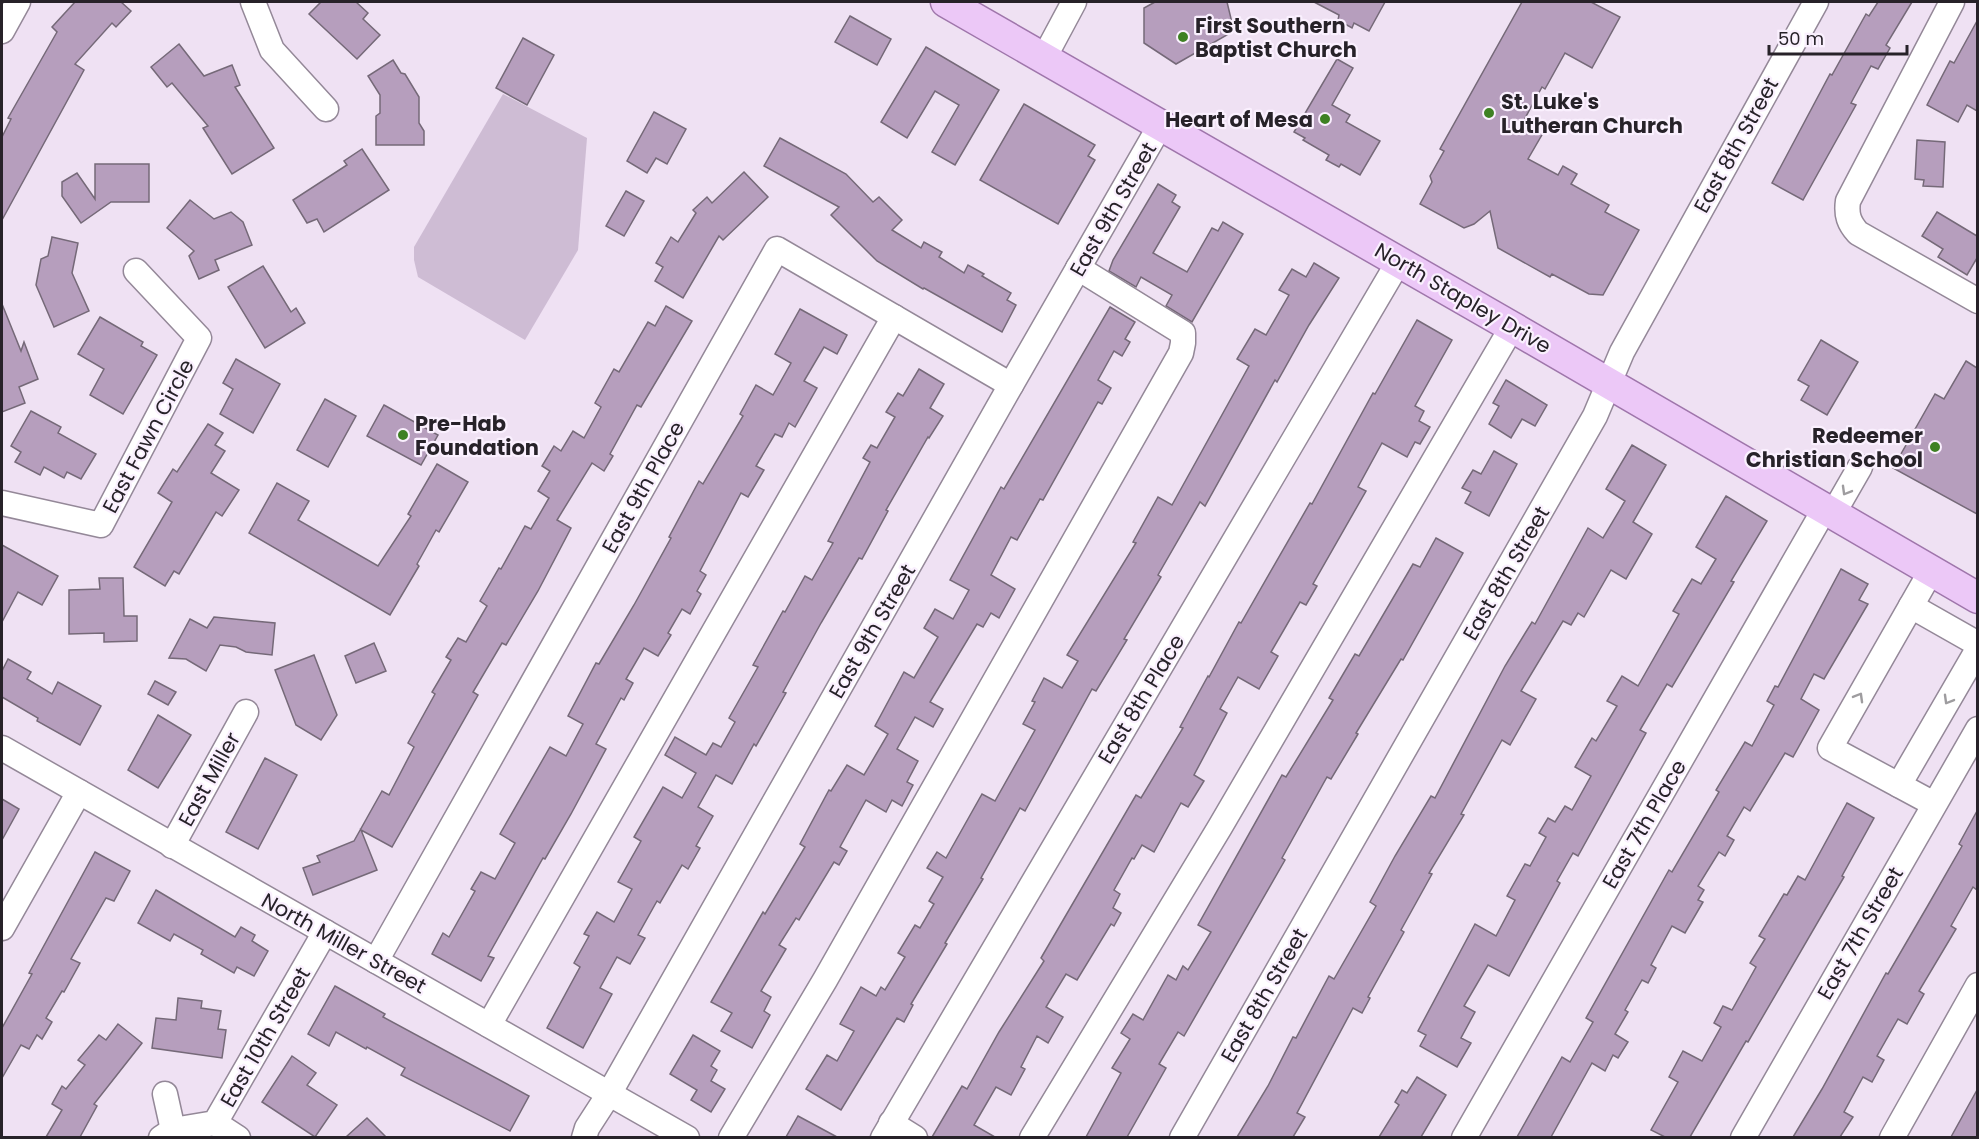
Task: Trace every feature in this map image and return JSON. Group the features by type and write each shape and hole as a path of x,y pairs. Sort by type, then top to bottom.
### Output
{"main road":[{"name":"North Stapley Drive","path":"946,2 1399,261 1977,598"}],"street":[{"path":"2,31 18,2"},
{"path":"253,2 272,50 326,109"},
{"path":"1044,58 1074,2"},
{"name":"East 8th Street","path":"1182,1137 1595,416 1622,352 1816,2"},
{"path":"1952,2 1848,201 1847,209 1848,219 1858,233 1977,301"},
{"name":"East 9th Street","path":"584,1137 587,1128 609,1094 1161,124"},
{"name":"East 9th Place","path":"376,961 777,249 1011,385"},
{"name":"East 8th Place","path":"887,1130 1399,261"},
{"path":"731,1137 825,980 1181,353 1184,343 1183,333 1078,268"},
{"name":"East Fawn Circle","path":"2,503 101,525 199,338 136,271"},
{"path":"489,1025 894,317"},
{"path":"1032,1137 1220,827 1512,327"},
{"name":"East 7th Place","path":"1464,1137 1828,512 1860,467"},
{"path":"1931,572 1830,748 1934,804"},
{"path":"1911,606 1977,644"},
{"path":"1899,785 1977,649"},
{"name":"East Miller","path":"172,846 246,712"},
{"name":"East 7th Street","path":"1743,1137 1977,729"},
{"name":"North Miller Street","path":"2,748 687,1137"},
{"path":"2,928 79,792"},
{"name":"East 10th Street","path":"167,1134 215,1123 325,932"},
{"path":"1892,1137 1977,985"},
{"path":"165,1094 167,1134"},
{"path":"215,1123 238,1137"},
{"path":"887,1130 915,1137"}],"shaded area":[{"path":"503,94 587,138 578,250 525,340 418,277 414,260 414,247"}],"building":[{"path":"75,2 121,2 131,11 116,27 112,23 75,64 84,70 2,220 2,137 11,119 8,118 57,32 52,27"},
{"path":"321,2 356,2 368,13 363,19 380,35 357,59 309,14"},
{"name":"First Southern Baptist Church","path":"1155,2 1227,2 1234,31 1176,64 1144,43 1144,8"},
{"path":"1314,2 1385,2 1369,31 1354,23 1352,28 1338,20 1339,15"},
{"path":"1522,2 1591,2 1620,17 1592,68 1565,53 1545,89 1542,87 1523,122 1543,133 1528,159 1558,175 1563,166 1577,174 1571,184 1609,205 1605,212 1639,230 1603,295 1589,294 1552,274 1550,277 1498,248 1490,211 1474,224 1464,228 1420,204 1432,182 1430,176 1444,151 1440,149"},
{"path":"1878,2 1912,2 1886,45 1890,48 1878,69 1871,66 1851,103 1856,105 1803,200 1772,183 1830,74 1832,75 1866,14 1869,16"},
{"path":"850,16 891,39 877,65 835,42"},
{"path":"1977,21 1977,111 1967,105 1958,122 1927,105 1950,61 1954,63"},
{"path":"523,38 554,55 527,105 496,88"},
{"path":"179,44 204,76 232,65 240,85 235,87 274,148 232,174 203,128 208,126 172,83 167,87 151,67"},
{"path":"926,47 999,90 955,165 932,152 959,105 935,91 907,138 881,122"},
{"name":"Heart of Mesa","path":"1337,59 1353,68 1332,105 1350,115 1346,122 1380,141 1360,175 1341,164 1339,167 1326,160 1329,155 1294,132"},
{"path":"393,60 419,97 419,123 424,131 424,145 376,145 376,116 380,113 380,95 368,76"},
{"path":"1024,104 1095,145 1088,156 1095,160 1058,224 980,180"},
{"path":"654,112 686,129 667,164 656,158 647,173 627,161"},
{"path":"780,138 846,174 873,202 879,197 902,220 892,230 921,248 924,242 942,252 939,257 964,273 968,265 1011,293 1007,300 1016,305 1002,332 877,261 831,215 839,207 764,166"},
{"path":"1917,140 1945,142 1943,187 1923,186 1924,180 1915,179"},
{"path":"362,149 389,190 324,232 317,219 307,223 293,200 347,165 344,161"},
{"path":"95,164 149,164 149,202 111,202 81,223 62,196 62,182 77,173 95,199"},
{"path":"744,172 768,197 723,240 719,236 683,298 655,281 663,267 656,263 671,237 678,242 696,213 693,210 707,197 712,203"},
{"path":"1158,184 1176,195 1172,202 1180,207 1153,253 1187,272 1212,228 1218,231 1223,222 1243,234 1192,322 1166,306 1172,295 1141,277 1136,287 1109,271 1113,260"},
{"path":"626,191 644,201 624,236 606,226"},
{"path":"190,200 214,219 231,212 243,222 252,245 215,260 219,270 199,279 189,256 194,251 167,228"},
{"path":"1937,212 1977,236 1977,258 1967,275 1938,257 1943,249 1922,236"},
{"path":"52,237 78,243 72,273 89,311 54,327 36,285 41,259 48,256"},
{"path":"1314,263 1339,278 1277,382 1275,380 1205,506 1200,502 1158,575 1161,577 1124,639 1127,640 1096,691 1092,689 1025,811 1020,808 981,878 983,879 945,943 947,944 911,1004 913,1005 904,1022 897,1018 841,1110 806,1089 827,1055 837,1061 854,1031 840,1024 861,987 876,996 881,987 885,990 905,957 898,953 915,925 920,928 934,904 929,901 943,877 927,868 937,852 946,858 982,794 995,801 1035,730 1023,724 1044,678 1062,688 1078,661 1067,655 1136,543 1133,542 1158,497 1172,505 1249,366 1237,359 1255,329 1266,335 1289,295 1279,290 1292,269 1306,277"},
{"path":"263,266 291,312 296,308 305,323 265,348 228,287"},
{"path":"2,304 21,351 24,342 38,379 19,387 25,403 2,412"},
{"path":"666,306 692,321 641,407 637,405 610,454 613,456 604,471 592,463 557,520 571,528 506,645 502,643 473,692 478,695 392,847 361,830 377,870 313,895 303,868 320,862 317,856 354,841 382,791 389,795 414,747 408,743 435,694 432,692 451,660 446,657 458,638 466,642 487,606 480,601 499,568 501,569 525,526 531,529 549,498 538,491 550,471 542,466 554,446 561,451 573,431 584,438 601,407 595,403 614,369 619,372 648,322 655,326"},
{"path":"1110,307 1135,322 1125,339 1130,342 1122,356 1114,351 1098,380 1111,388 1102,404 1098,402 1043,500 1040,499 1017,540 1011,537 991,575 1015,589 999,618 991,613 983,627 977,624 930,702 943,709 933,727 915,717 897,749 918,761 907,782 913,785 902,806 892,800 886,812 866,800 840,847 847,851 839,865 834,862 799,920 796,918 779,945 786,949 761,991 771,997 764,1011 770,1015 752,1048 721,1031 732,1013 711,1002 763,912 765,914 805,847 800,844 829,790 831,791 847,765 864,775 888,734 875,726 904,672 914,678 938,637 924,628 935,609 953,619 969,590 950,580 1001,487 1004,489"},
{"path":"800,309 847,335 837,354 824,347 804,381 817,388 795,427 789,423 782,437 775,434 756,466 764,470 748,497 741,493 700,571 706,575 697,591 701,594 690,614 682,609 668,633 671,635 658,656 644,648 626,679 633,683 624,700 621,698 596,744 606,749 488,956 494,958 481,981 432,954 443,933 449,937 475,891 471,889 481,872 495,879 515,843 500,834 550,747 566,756 583,724 568,716 596,663 599,664 634,605 699,481 703,484 743,416 740,414 756,385 773,395 791,363 775,354"},
{"path":"100,317 143,342 141,346 157,355 123,414 90,395 104,369 78,354"},
{"path":"1417,320 1452,340 1415,406 1424,411 1419,421 1430,427 1420,444 1415,442 1407,457 1382,443 1358,487 1366,491 1313,584 1317,586 1306,605 1300,602 1271,652 1278,656 1259,689 1238,677 1220,709 1227,713 1194,775 1204,781 1188,807 1181,803 1154,852 1142,845 1134,859 1132,858 1114,890 1120,894 1113,908 1121,913 1114,926 1111,924 1077,980 1066,974 1046,1007 1063,1017 1048,1043 1037,1036 1021,1067 1025,1069 1011,1095 996,1087 974,1125 995,1137 932,1137 962,1086 967,1089 999,1032 1044,961 1041,958 1136,795 1141,798 1183,728 1180,727 1208,676 1310,503 1312,504 1373,393 1375,394"},
{"path":"1821,340 1858,362 1827,415 1801,400 1809,386 1798,380"},
{"path":"236,359 280,384 253,433 220,414 233,389 223,383"},
{"name":"Redeemer Christian School","path":"1966,361 1977,368 1977,514 1893,468 1935,394 1944,399"},
{"path":"919,369 944,384 930,408 943,416 928,437 886,510 888,511 862,559 859,558 821,623 783,692 786,693 732,784 716,775 698,807 713,816 696,846 700,848 688,869 682,865 660,903 657,901 638,935 645,938 630,964 617,957 600,988 612,994 583,1048 547,1028 580,967 574,963 589,936 584,934 597,912 614,922 632,889 618,882 641,841 634,837 663,787 682,798 696,773 665,755 675,737 706,755 713,743 721,747 735,722 729,718 758,667 753,665 805,576 812,580 833,543 828,541 870,462 863,458 871,445 877,448 895,417 886,412 898,393 903,396"},
{"path":"1506,380 1547,405 1535,426 1522,419 1511,438 1489,424 1499,406 1493,403"},
{"path":"325,399 356,416 328,467 297,450"},
{"name":"Pre-Hab Foundation","path":"384,405 438,435 421,465 367,436"},
{"path":"31,411 61,427 58,433 96,454 81,479 67,472 64,478 44,467 40,475 15,462 21,452 11,446"},
{"path":"208,424 223,433 215,445 225,451 211,473 239,490 222,516 216,512 179,574 174,571 165,586 134,567 172,502 158,493 173,469 177,472"},
{"path":"1632,445 1666,465 1633,522 1652,534 1626,579 1611,570 1584,617 1578,613 1571,625 1563,621 1521,691 1536,699 1510,745 1502,740 1461,814 1464,815 1429,873 1432,874 1401,930 1404,932 1368,997 1370,998 1362,1013 1353,1008 1297,1113 1305,1117 1293,1137 1237,1137 1268,1086 1293,1037 1296,1038 1329,976 1334,979 1376,906 1370,902 1395,856 1431,796 1435,798 1505,666 1532,622 1535,624 1588,528 1603,538 1625,501 1606,489"},
{"path":"1494,451 1517,464 1489,516 1465,503 1471,492 1462,488 1473,470 1481,474"},
{"path":"437,464 468,482 439,532 436,530 417,564 419,566 390,615 249,533 277,483 309,501 298,520 378,566 411,516 408,514"},
{"path":"1726,496 1767,521 1672,687 1667,684 1640,730 1646,733 1578,856 1573,853 1557,881 1560,883 1509,976 1488,965 1464,1006 1475,1012 1461,1038 1471,1043 1457,1067 1420,1046 1426,1035 1418,1031 1475,924 1496,936 1515,900 1507,896 1525,864 1530,866 1546,837 1539,833 1548,818 1555,822 1565,806 1572,810 1591,776 1575,767 1592,738 1596,741 1617,706 1607,701 1622,676 1638,686 1679,614 1673,611 1692,579 1701,584 1716,559 1696,547"},
{"path":"1436,538 1463,553 1403,660 1401,659 1356,733 1358,734 1331,779 1327,777 1282,858 1285,860 1184,1036 1178,1032 1159,1064 1166,1068 1127,1137 1086,1137 1121,1073 1112,1068 1130,1039 1121,1033 1133,1014 1143,1020 1168,975 1176,980 1183,966 1188,970 1211,932 1198,925 1282,775 1286,777 1333,700 1329,698 1355,654 1359,656 1413,564 1420,567"},
{"path":"2,545 58,576 42,605 18,592 2,622"},
{"path":"1841,569 1868,584 1859,600 1868,604 1824,679 1814,674 1801,699 1819,710 1793,757 1785,753 1750,811 1744,807 1727,836 1734,840 1725,856 1719,852 1698,886 1704,890 1698,900 1703,902 1685,933 1672,926 1651,965 1656,968 1648,983 1642,980 1615,1034 1628,1042 1618,1058 1613,1055 1605,1071 1592,1063 1551,1137 1517,1137 1562,1057 1570,1062 1593,1022 1586,1018 1669,870 1672,872 1719,792 1716,790 1745,742 1752,746 1774,705 1767,701 1775,686 1778,687"},
{"path":"99,578 123,578 124,616 137,616 137,641 104,642 104,633 69,634 69,590 100,589"},
{"path":"214,617 275,623 272,655 246,652 236,647 220,645 206,671 186,659 169,658 190,619 207,628"},
{"path":"374,643 386,671 356,683 345,656"},
{"path":"314,655 337,715 321,740 296,725 275,670"},
{"path":"8,659 31,672 27,679 52,694 58,682 101,706 80,745 37,721 38,718 2,697 2,671"},
{"path":"155,681 176,692 168,705 148,694"},
{"path":"158,715 191,735 158,788 128,770"},
{"path":"265,758 297,775 258,849 226,832"},
{"path":"2,799 19,809 2,840"},
{"path":"1847,803 1874,818 1842,876 1844,877 1748,1042 1746,1041 1690,1137 1665,1137 1651,1130 1678,1082 1669,1077 1683,1051 1702,1061 1721,1027 1714,1023 1723,1006 1732,1010 1756,967 1750,963 1765,939 1759,936 1784,894 1787,895 1798,876 1805,880"},
{"path":"1977,811 1977,890 1973,887 1951,926 1956,929 1919,991 1924,994 1907,1024 1898,1019 1877,1056 1884,1060 1872,1082 1863,1077 1844,1112 1853,1117 1840,1137 1793,1137 1886,973 1888,974 1962,846 1959,844"},
{"path":"95,852 130,871 114,901 106,898 71,959 80,963 46,1018 52,1022 42,1039 37,1035 29,1049 21,1045 2,1078 2,1028 32,974 29,973"},
{"path":"156,890 235,937 241,927 255,935 252,941 268,951 254,976 237,967 234,973 201,954 203,950 174,934 170,941 138,923"},
{"path":"335,986 385,1014 383,1017 529,1096 510,1131 401,1075 405,1068 336,1032 329,1046 308,1034"},
{"path":"178,998 202,1001 201,1008 221,1011 218,1029 226,1030 222,1058 152,1048 156,1018 176,1020"},
{"path":"118,1024 142,1043 94,1104 97,1106 80,1137 46,1137 62,1110 52,1104 62,1086 66,1089 85,1065 78,1060 99,1035 106,1040"},
{"path":"693,1035 720,1051 711,1066 717,1070 711,1081 725,1089 711,1112 691,1100 697,1090 670,1074"},
{"path":"292,1056 316,1073 307,1085 337,1105 315,1137 262,1102"},
{"path":"1417,1077 1446,1095 1421,1137 1379,1137 1399,1105 1395,1102 1402,1090 1407,1093"},
{"path":"1977,1090 1977,1137 1951,1137"},
{"path":"798,1116 837,1137 786,1137"},
{"path":"367,1118 386,1137 346,1137"}],"place":[{"name":"First Southern Baptist Church","path":"1183,37"},
{"name":"St. Luke's Lutheran Church","path":"1489,113"},
{"name":"Heart of Mesa","path":"1325,119"},
{"name":"Pre-Hab Foundation","path":"403,435"},
{"name":"Redeemer Christian School","path":"1935,447"}]}
